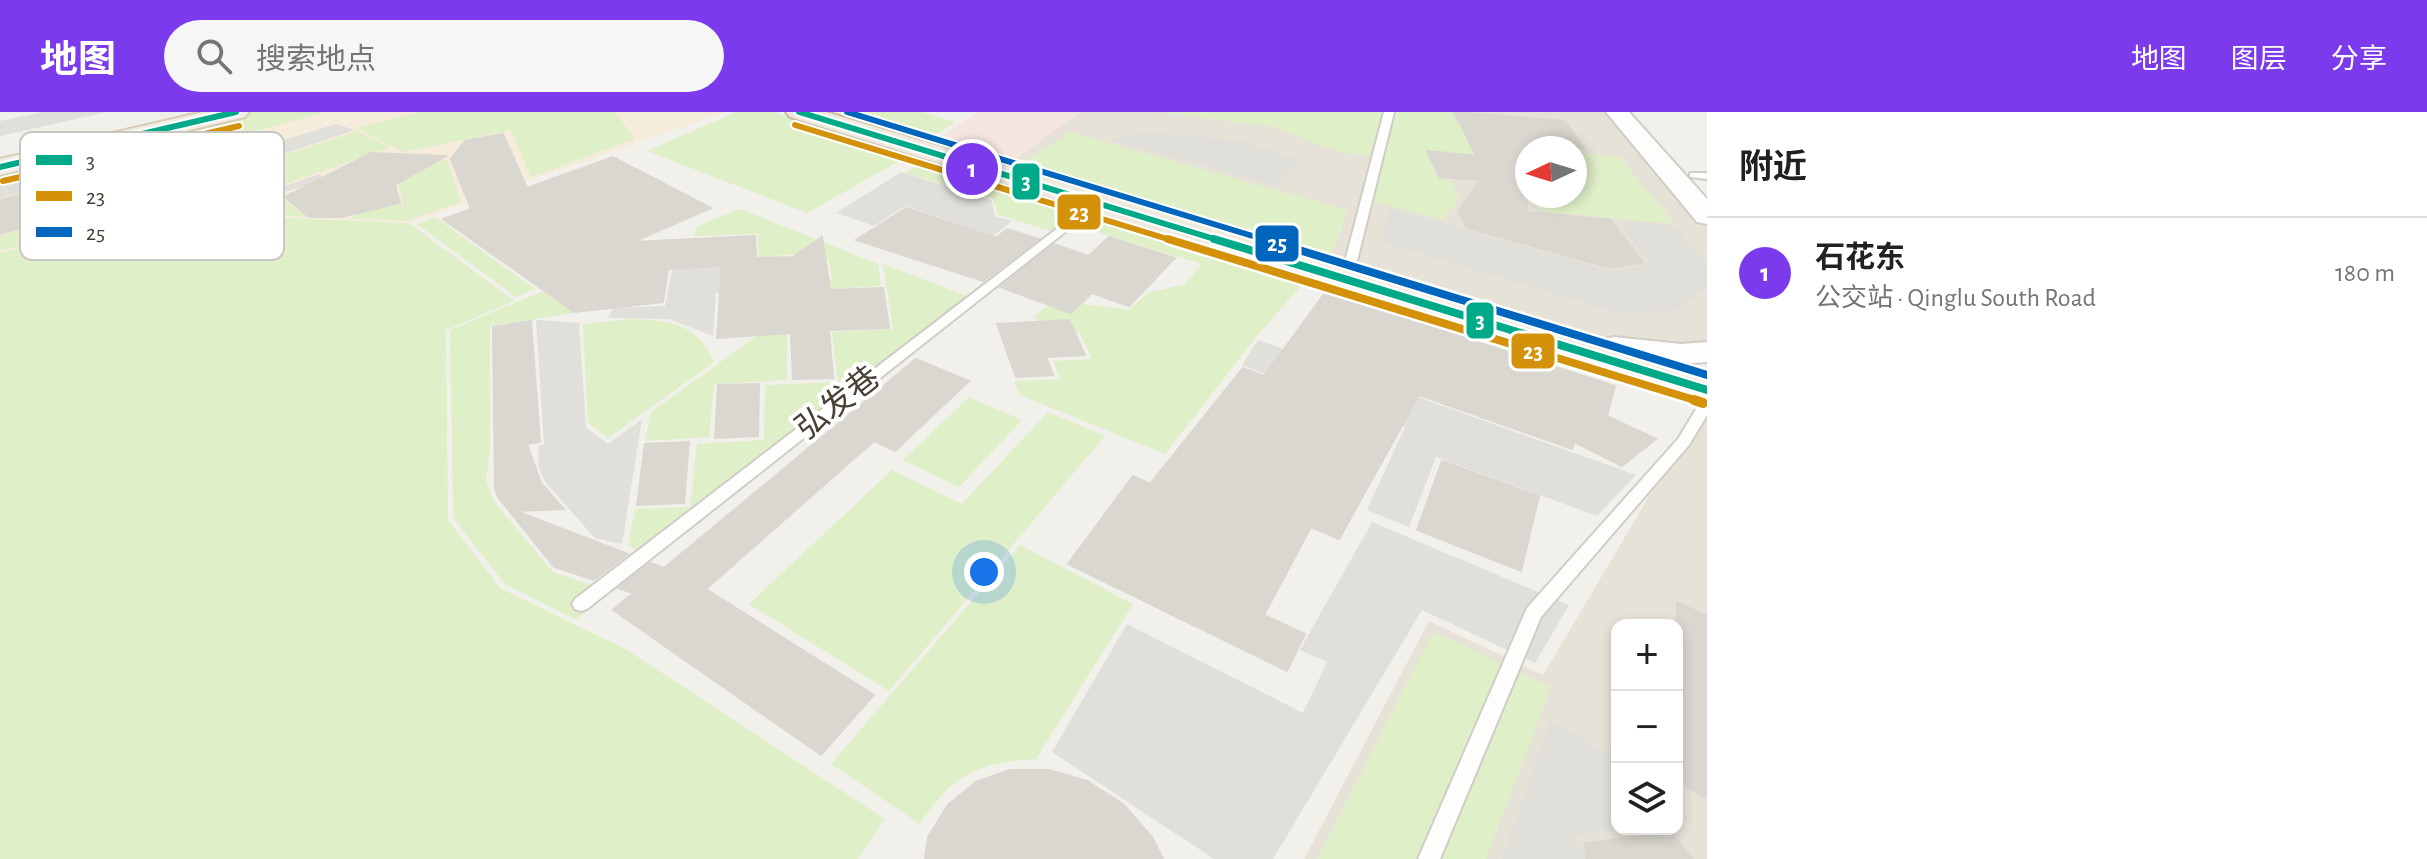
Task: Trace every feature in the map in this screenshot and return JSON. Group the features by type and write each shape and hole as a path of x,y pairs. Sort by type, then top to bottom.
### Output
{"highway":[{"path":"799,112 1707,390"},
{"path":"835,112 1707,376"}],"main road":[{"path":"93,132 181,112"},
{"path":"150,132 236,112"},
{"path":"0,153 20,148"},
{"path":"0,167 20,162"}],"street":[{"path":"1617,112 1707,216"},
{"path":"1638,112 1703,180"},
{"path":"1614,347 1681,354 1707,352"}],"lane":[{"path":"1349,269 1389,112"},
{"name":"弘发巷","path":"581,604 1097,203"},
{"path":"1429,859 1533,613 1684,442 1707,402"}],"shaded area":[{"path":"43,112 107,112 0,136 0,121"},
{"path":"237,112 725,112 409,223 284,218 284,132 151,132"},
{"path":"978,112 1080,112 1007,165 933,142"},
{"path":"1080,112 1617,112 1707,217 1707,345 1613,346 1007,165"},
{"path":"336,124 355,130 284,154 284,140"},
{"path":"1148,132 1243,141 1294,158 1297,164 1277,186 1110,140"},
{"path":"20,162 20,248 0,253 0,167"},
{"path":"20,165 20,193 0,198 0,169"},
{"path":"901,172 991,200 995,216 1012,221 965,258 920,241 947,220 905,206 874,226 836,213"},
{"path":"319,174 325,180 284,192 284,185"},
{"path":"1389,208 1615,272 1651,264 1618,220 1675,226 1707,263 1707,288 1675,311 1615,312 1382,242"},
{"path":"697,238 695,268 766,265 767,291 716,293 713,336 669,319 608,318 613,308 665,306 673,266 602,268 668,240"},
{"path":"536,320 579,323 586,427 608,444 642,419 622,544 595,538 545,482 539,467 538,446 544,444"},
{"path":"1258,340 1636,475 1597,516 1436,457 1409,527 1367,510 1405,427 1242,365"},
{"path":"1707,399 1707,859 1304,859 1429,621 1543,675"},
{"path":"1372,522 1569,605 1535,663 1422,610 1273,859 1214,859 1052,752 1127,624 1303,713 1327,662 1300,650"},
{"path":"1550,721 1611,755 1611,830 1572,835 1588,859 1502,859"}],"green space":[{"path":"242,112 326,112 252,132 155,132"},
{"path":"419,112 615,112 635,139 531,177 511,130 404,152 356,128"},
{"path":"736,112 774,112 908,156 807,213 647,151"},
{"path":"843,112 922,112 955,122 931,138"},
{"path":"1161,112 1383,112 1369,157 1336,151 1274,127"},
{"path":"1395,112 1452,112 1457,124 1487,127 1504,157 1425,150 1438,178 1450,179 1459,199 1442,220 1373,201"},
{"path":"358,131 390,147 285,184 284,155"},
{"path":"1070,132 1348,210 1331,257 1020,165"},
{"path":"1587,154 1619,157 1675,224 1541,211 1539,208 1587,208"},
{"path":"932,155 1089,204 1055,232 998,215 993,199 906,173"},
{"path":"447,160 461,202 408,221 351,219 357,213 404,204 398,185 419,173 425,163"},
{"path":"284,198 296,209 321,211 315,217 284,216"},
{"path":"1099,208 1312,273 1257,336 1165,454 1020,395 1014,381 1060,379 1053,361 1092,359 1080,333 1044,335 1035,316 1054,300 1129,310 1147,293 1185,284 1202,264 1077,226"},
{"path":"740,209 878,264 881,286 842,288 847,328 787,330 787,380 714,384 709,437 645,441 651,412 757,336 759,293 807,290 832,278 829,261 799,254 758,257 758,234 695,236 696,227"},
{"path":"435,217 535,289 516,297 417,224"},
{"path":"284,218 409,223 514,301 446,330 448,520 500,588 627,650 885,819 858,859 0,859 0,253 20,248 20,260 284,260"},
{"path":"20,230 20,245 0,251 0,236"},
{"path":"883,264 975,299 651,558 628,545 635,509 690,507 697,444 764,440 765,385 838,382 832,332 893,329"},
{"path":"574,278 573,313 490,326 490,450 486,480 494,502 553,572 609,591 576,620 505,584 453,518 450,330"},
{"path":"630,319 680,326 699,339 714,362 608,438 588,423 583,324"},
{"path":"969,397 1022,420 959,487 903,460"},
{"path":"1048,412 1105,436 889,691 749,604 892,470 962,504"},
{"path":"1020,545 1133,604 1036,759 998,764 968,774 943,794 920,824 831,764"},
{"path":"1433,632 1551,687 1486,859 1317,859"}],"building":[{"path":"1455,112 1565,121 1576,136 1515,136 1515,208 1527,208 1527,212 1611,220 1643,262 1611,268 1467,228 1458,211 1480,180 1440,177 1427,151 1476,156"},
{"path":"503,134 527,188 613,157 711,208 633,242 755,236 756,258 793,257 822,237 830,290 883,288 889,328 829,330 833,378 793,379 791,333 717,338 722,266 668,269 663,302 574,312 443,219 471,209 451,159 465,141"},
{"path":"371,153 446,156 395,185 400,203 341,217 309,217 285,197"},
{"path":"20,195 20,229 0,234 0,200"},
{"path":"906,208 996,238 1007,229 1039,239 983,281 856,240"},
{"path":"1109,237 1175,258 1129,306 1092,293 1071,313 1000,287 1054,244 1089,256"},
{"path":"1325,293 1615,386 1607,416 1656,439 1622,466 1574,442 1572,449 1419,395 1339,539 1311,527 1264,615 1305,634 1287,671 1068,564 1133,476 1150,484 1243,368 1264,376"},
{"path":"1069,320 1085,355 1046,357 1053,375 1016,377 997,324"},
{"path":"531,321 540,442 527,444 541,483 564,509 516,511 628,554 594,580 554,567 498,497 495,488 493,327"},
{"path":"916,359 969,381 895,451 874,441 706,589 874,695 821,755 613,610 633,593 618,588 650,563 664,568"},
{"path":"759,384 758,436 715,438 718,385"},
{"path":"689,442 684,503 637,505 645,444"},
{"path":"1442,461 1539,496 1521,571 1417,530"},
{"path":"1677,602 1707,616 1707,798 1683,784 1683,619 1677,619"},
{"path":"1010,770 1049,770 1087,781 1123,804 1152,837 1163,859 925,859 928,837 948,805 976,782"},
{"path":"1673,835 1693,859 1586,859 1585,843"}],"transit line":[{"name":"3","path":"150,132 236,112"},
{"name":"3","path":"799,112 1707,390"},
{"name":"25","path":"847,112 1707,375"},
{"name":"23","path":"795,125 1703,403"},
{"name":"23","path":"213,132 239,126"},
{"name":"3","path":"0,167 20,162"},
{"name":"23","path":"3,181 20,177"}],"place":[{"name":"石花东","path":"972,169"}]}
